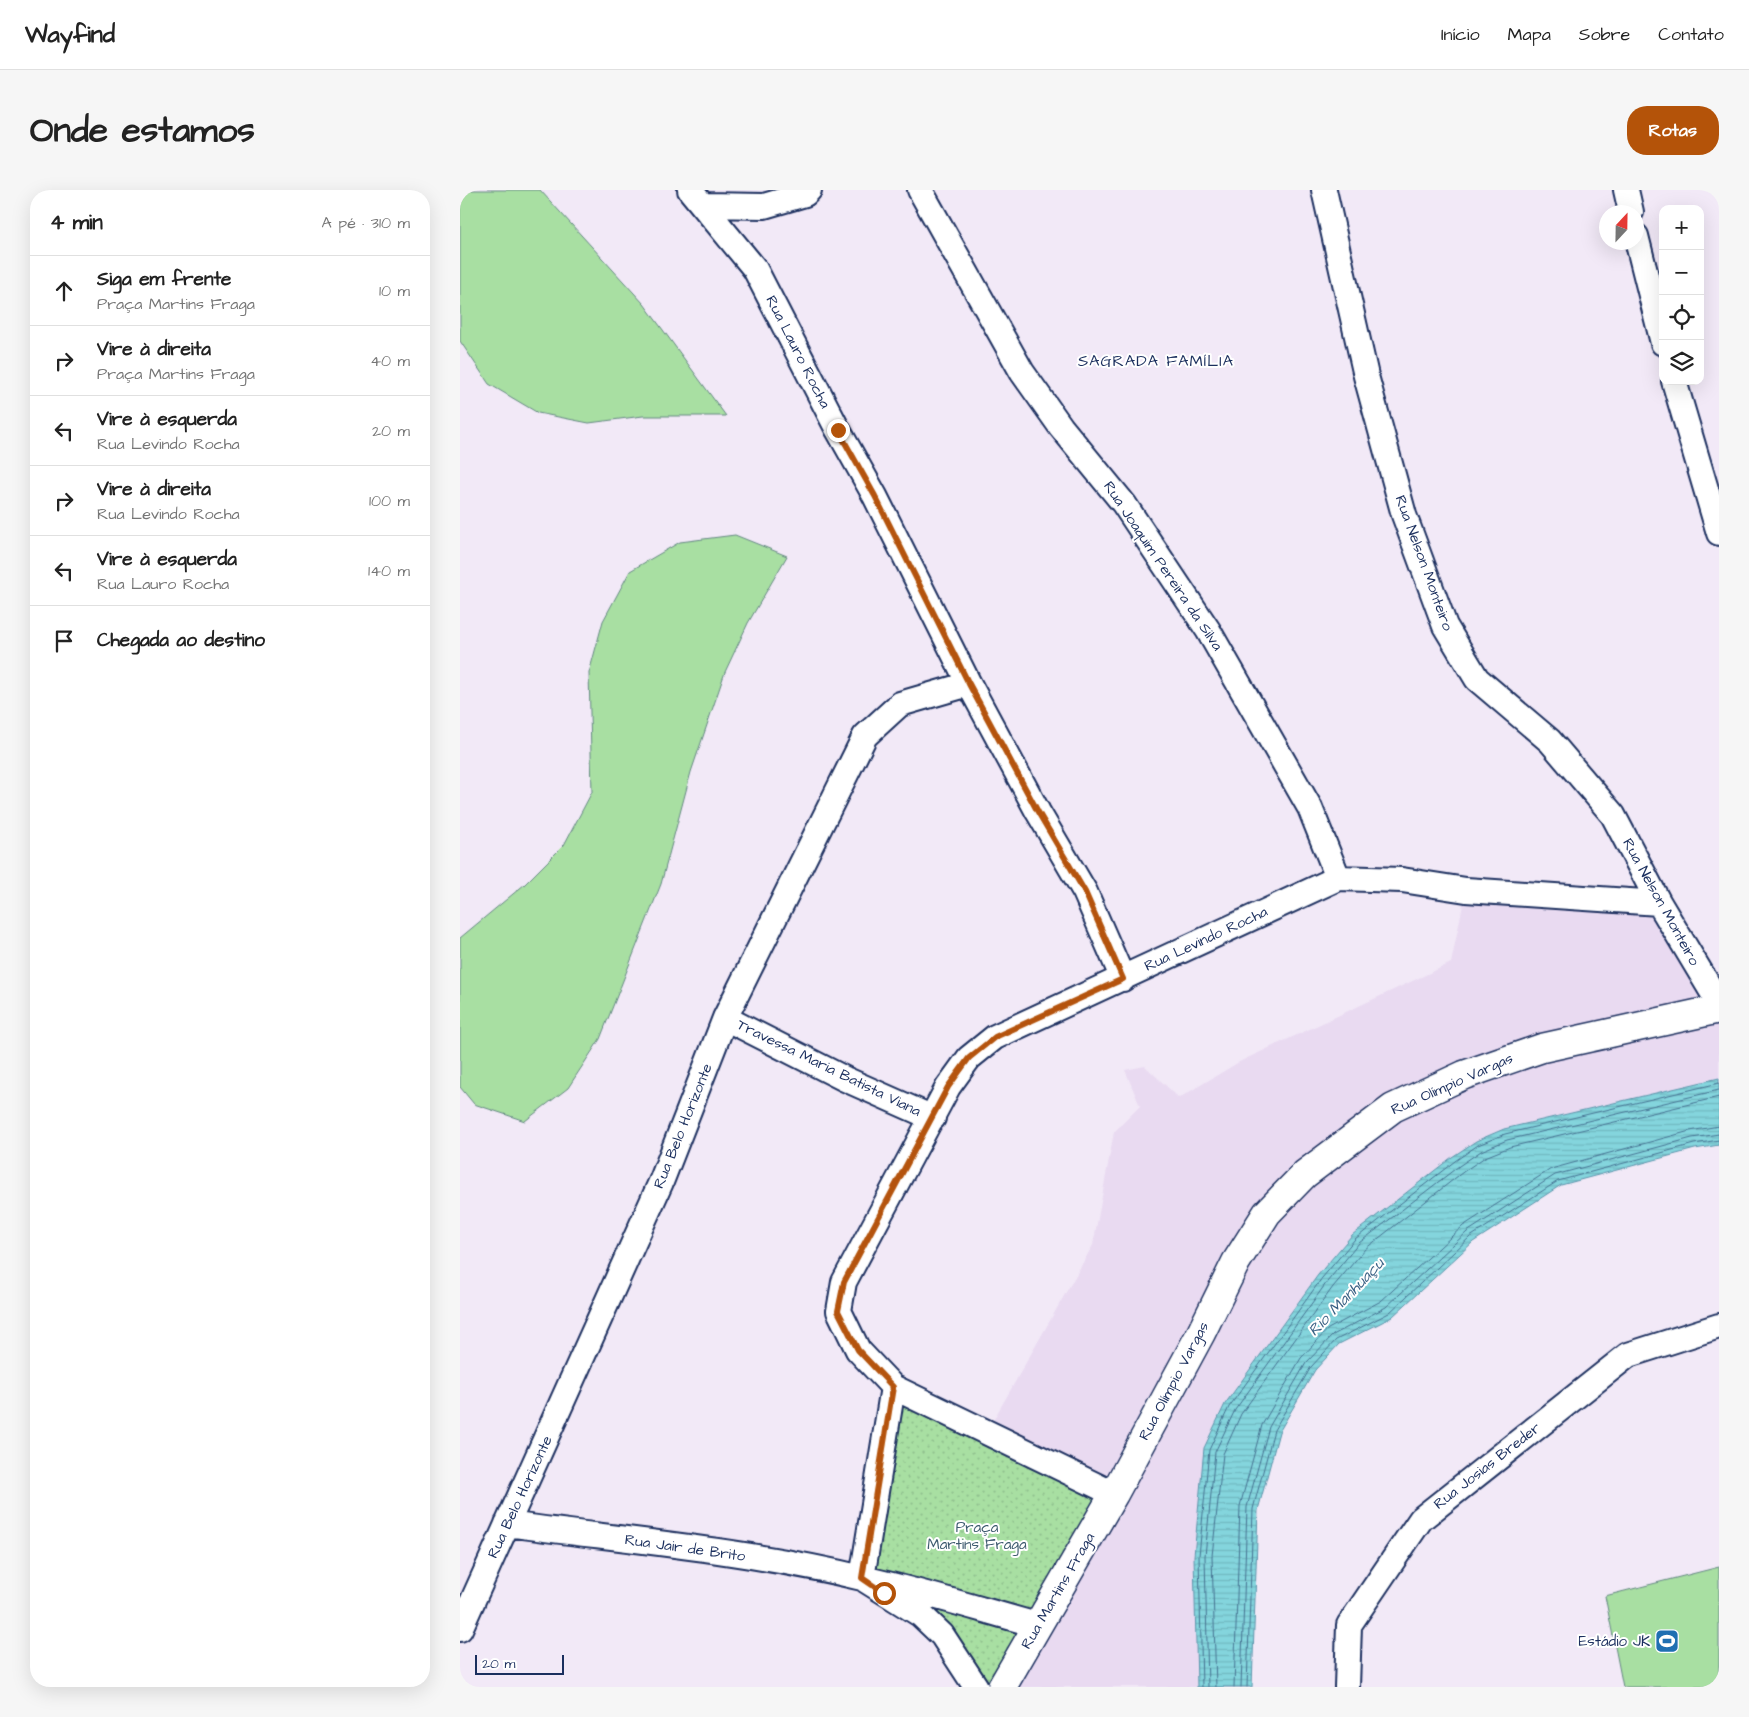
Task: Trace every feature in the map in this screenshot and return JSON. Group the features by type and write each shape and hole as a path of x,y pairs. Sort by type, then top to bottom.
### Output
{"street":[{"path":"696,198 764,206 805,194 809,190"},
{"name":"Rua Joaquim Pereira da Silva","path":"920,190 1022,372 1061,428 1124,504 1208,630 1310,808 1338,878"},
{"name":"Rua Nelson Monteiro","path":"1324,190 1366,376 1404,515 1445,626 1477,679 1550,741 1613,815 1659,904 1719,1003"},
{"path":"1626,190 1629,205"},
{"name":"Rua Lauro Rocha","path":"696,198 755,269 838,430 875,496 969,684 1038,812 1085,892 1123,979"},
{"path":"1640,250 1662,340"},
{"path":"1675,385 1719,533"},
{"name":"Rua Belo Horizonte","path":"460,1629 661,1182 725,1018 866,736 900,704 969,684"},
{"name":"Rua Levindo Rocha","path":"893,1387 858,1350 838,1311 844,1282 948,1087 969,1058 995,1037 1338,878 1402,880 1466,890 1659,904"},
{"name":"Rua Olímpio Vargas","path":"1114,1494 1201,1333 1236,1262 1267,1213 1305,1174 1393,1108 1464,1075 1542,1048 1719,1009"},
{"name":"Travessa Maria Batista Viana","path":"725,1018 845,1079 933,1118"},
{"name":"Rua Josias Breder","path":"1347,1687 1349,1624 1421,1519 1628,1355 1719,1326"},
{"path":"976,1687 942,1635 921,1615 862,1578 893,1387 1114,1494"},
{"name":"Rua Martins Fraga","path":"1002,1687 1114,1494"},
{"name":"Rua Jair de Brito","path":"507,1524 762,1559 862,1578 1037,1625"}],"shaded area":[{"path":"1466,890 1659,903 1719,1003 1719,1078 1504,1129 1476,1141 1352,1235 1318,1275 1225,1404 1204,1448 1194,1556 1197,1687 1002,1687 986,1433 1093,1245 1114,1132 1140,1106 1125,1070 1145,1066 1179,1098 1239,1062 1451,963"}],"green space":[{"path":"460,190 540,190 644,304 726,416 643,416 589,423 538,413 489,384 460,341"},
{"path":"735,535 787,556 748,623 725,672 691,772 661,884 600,1039 568,1088 525,1121 474,1104 460,1087 460,938 525,884 564,845 592,792 589,673 603,621 630,571 680,542"},
{"name":"Praça Martins Fraga","path":"893,1387 1114,1494 1002,1687 976,1687 942,1635 862,1578"},
{"name":"Estádio JK","path":"1719,1567 1719,1687 1623,1687 1605,1596"}],"water":[{"name":"Rio Manhuaçu","path":"1719,1078 1719,1145 1695,1149 1561,1185 1473,1242 1392,1317 1339,1344 1315,1370 1279,1432 1258,1510 1252,1687 1197,1687 1194,1556 1204,1448 1225,1404 1318,1275 1352,1235 1452,1157 1476,1141 1504,1129"}],"place":[{"name":"Estádio JK","path":"1667,1641"}],"district":[{"name":"SAGRADA FAMÍLIA","path":"1156,361"}],"route":[{"path":"838,430 875,496 969,684 1038,812 1085,892 1123,979 995,1037 969,1058 948,1087 844,1282 838,1311 858,1350 893,1387 862,1578 884,1593"}]}
